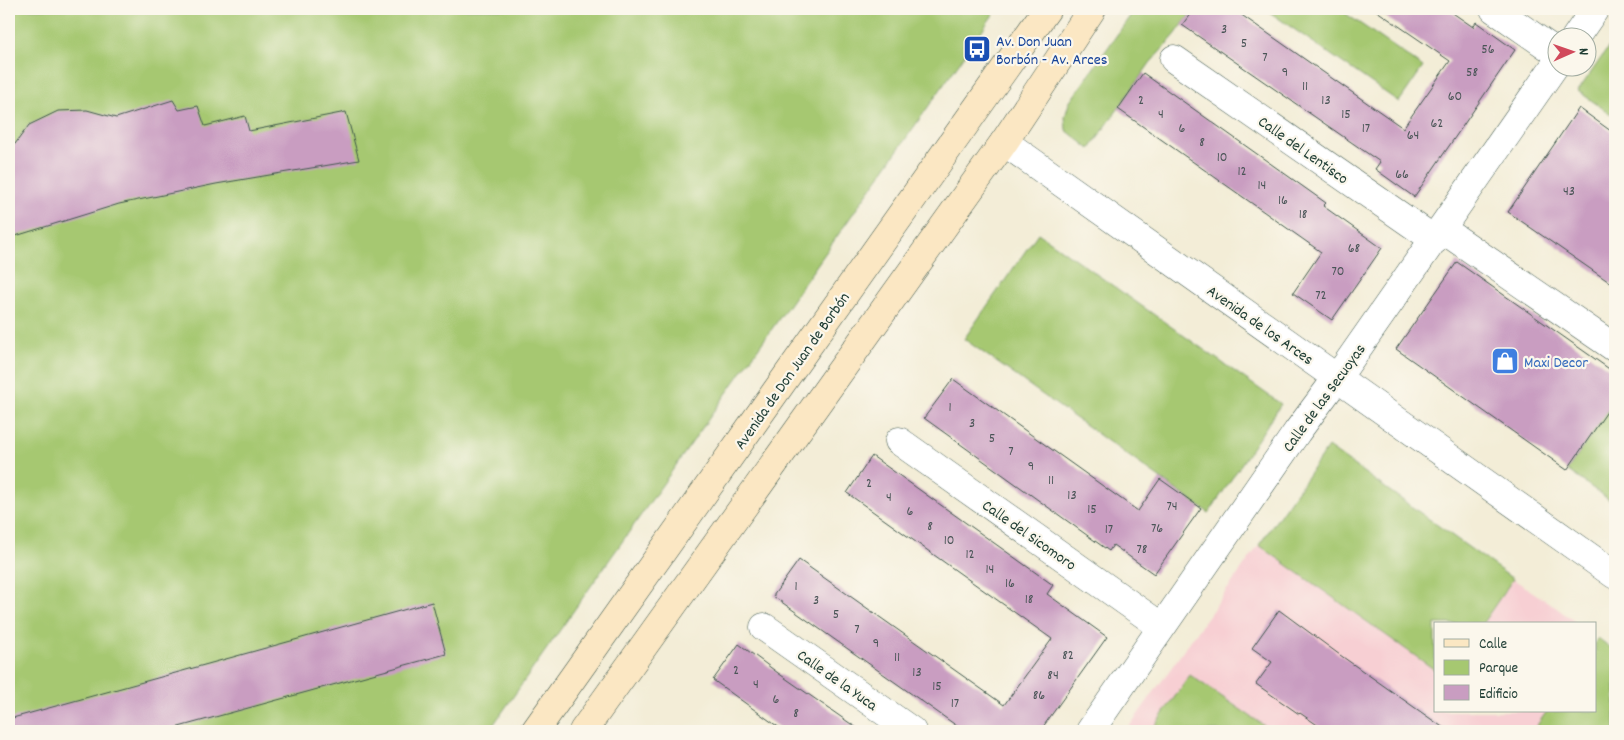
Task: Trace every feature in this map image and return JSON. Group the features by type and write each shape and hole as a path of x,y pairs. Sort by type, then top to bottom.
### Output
{"street":[{"name":"Avenida de Don Juan de Borbón","path":"535,731 1047,9"},
{"path":"583,731 1004,142 1092,9"},
{"path":"1494,9 1546,45"},
{"path":"1582,28 1595,9"},
{"name":"Calle del Lentisco","path":"1174,58 1438,234 1615,348"},
{"name":"Calle de las Secuoyas","path":"1090,731 1297,432 1337,378 1546,78"},
{"name":"Avenida de los Arces","path":"1004,142 1615,575"},
{"name":"Calle del Sicomoro","path":"899,440 1162,627"},
{"name":"Calle de la Yuca","path":"764,627 912,731"}],"shaded area":[{"path":"1259,545 1434,669 1434,712 1546,712 1533,731 1126,731"},
{"path":"1513,579 1575,622 1483,622"}],"green space":[{"path":"9,9 997,9 489,731 9,731"},
{"path":"1135,9 1194,9 1175,35 1150,63 1090,149 1066,130 1065,117 1069,103"},
{"path":"1265,9 1339,9 1423,67 1399,102"},
{"path":"1615,38 1615,117 1578,91 1587,78 1596,78 1596,65"},
{"path":"1038,233 1281,404 1209,513 964,339"},
{"path":"1615,400 1615,504 1567,470"},
{"path":"1328,447 1513,579 1483,622 1434,622 1434,669 1259,545"},
{"path":"1598,638 1615,651 1615,731 1533,731 1546,712 1596,712 1596,641"},
{"path":"1190,675 1272,731 1151,731"}],"building":[{"path":"1194,9 1233,9 1403,128 1450,61 1374,9 1447,9 1473,27 1476,22 1515,50 1414,197 1375,169 1380,162 1182,25"},
{"path":"1143,73 1326,203 1323,206 1382,248 1332,320 1293,293 1321,252 1118,109"},
{"path":"173,100 179,110 198,106 205,126 245,116 249,131 346,112 359,160 216,184 119,204 9,238 9,147 15,144 29,125 58,111 87,110 116,118"},
{"path":"1579,108 1615,134 1615,286 1508,212"},
{"name":"Maxi Decor","path":"1457,262 1615,373 1615,400 1567,470 1396,349"},
{"path":"953,379 1138,511 1160,479 1201,508 1154,574 1113,545 1109,551 924,418"},
{"path":"872,456 1053,585 1047,594 1107,637 1040,731 964,731 773,596 799,560 1004,705 1052,639 847,493"},
{"path":"432,602 446,654 164,731 9,731 9,719"},
{"path":"1279,610 1448,731 1326,731 1256,684 1272,662 1252,648"},
{"path":"739,644 861,731 784,731 713,680"}],"place":[{"name":"Av. Don Juan Borbón - Av. Arces","path":"977,49"},
{"name":"Maxi Decor","path":"1505,361"}]}
